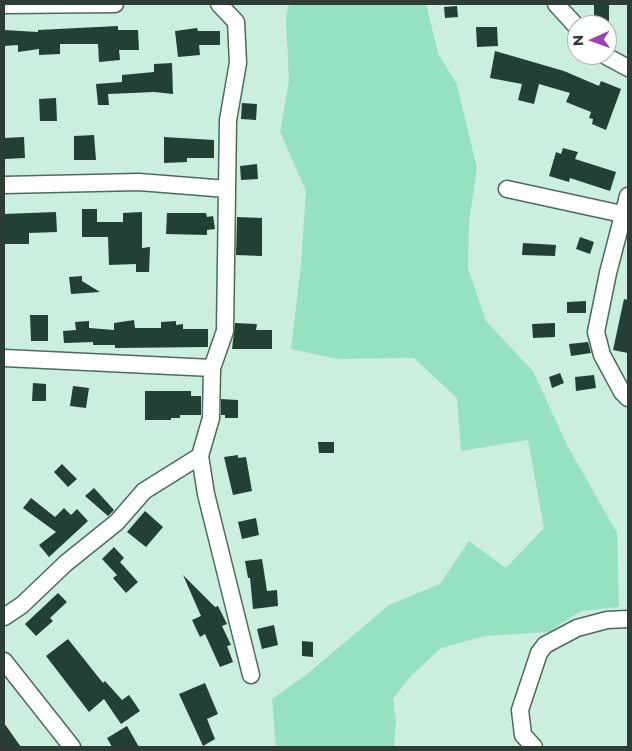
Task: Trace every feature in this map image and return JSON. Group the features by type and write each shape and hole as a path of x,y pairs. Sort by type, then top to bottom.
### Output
{"street":[{"path":"4,5 115,4"},
{"path":"219,4 236,22 238,63 228,120 225,331 212,368 211,418 200,456 206,494 251,675"},
{"path":"556,4 567,16"},
{"path":"617,62 628,68"},
{"path":"4,185 139,182 227,189"},
{"path":"507,190 624,216"},
{"path":"628,196 596,332 602,355 622,392 628,398"},
{"path":"4,358 212,368"},
{"path":"4,617 22,605 66,562 117,522 144,491 200,456"},
{"path":"524,743 520,710 539,653 544,645 577,628 607,620 628,619"},
{"path":"4,661 72,747"}],"green space":[{"path":"289,4 426,4 438,53 457,85 477,168 469,221 468,268 486,321 533,371 567,445 617,533 619,607 581,611 549,632 485,636 441,648 411,676 393,699 396,721 394,747 276,747 272,699 306,675 389,605 440,584 469,541 506,568 544,528 528,440 461,451 457,398 414,358 337,359 291,349 301,265 306,191 280,132 289,81 286,18"}],"building":[{"path":"594,4 609,4 609,15 594,15"},
{"path":"457,6 458,17 445,18 444,7"},
{"path":"118,26 118,30 138,30 139,50 119,50 120,60 99,62 98,44 60,44 60,54 39,55 39,49 18,52 18,45 4,46 4,30 38,32 38,30"},
{"path":"476,27 497,27 498,46 477,47"},
{"path":"197,28 198,31 220,31 220,45 199,45 200,55 178,57 175,31"},
{"path":"495,51 564,71 599,86 601,81 621,89 606,130 592,124 593,119 589,118 591,112 566,102 570,93 539,84 534,104 518,100 522,84 490,78"},
{"path":"172,63 173,94 154,92 108,94 109,105 98,105 96,84 122,82 122,75 154,72 154,64"},
{"path":"56,98 57,121 40,121 39,99"},
{"path":"242,103 257,104 256,120 241,119"},
{"path":"94,135 96,160 74,160 74,136"},
{"path":"24,137 25,158 4,159 4,138"},
{"path":"164,137 214,140 214,158 187,158 187,162 164,163"},
{"path":"563,148 578,152 575,159 616,172 610,191 570,178 569,182 549,176 556,152 561,154"},
{"path":"257,164 258,179 241,180 240,166"},
{"path":"82,209 97,209 97,222 123,222 123,213 142,212 142,248 150,247 149,272 136,272 136,264 109,265 108,237 82,237"},
{"path":"56,212 57,232 29,233 29,244 4,244 4,214"},
{"path":"167,213 206,213 207,217 213,216 215,229 207,230 207,235 166,234"},
{"path":"237,217 262,218 262,256 236,255"},
{"path":"580,237 594,242 590,254 576,249"},
{"path":"523,243 556,245 555,256 522,255"},
{"path":"82,276 82,281 100,292 71,294 69,277"},
{"path":"624,299 628,300 628,353 613,350"},
{"path":"586,301 586,313 567,313 567,302"},
{"path":"30,315 48,315 48,341 31,341"},
{"path":"134,320 135,328 161,328 161,322 176,321 176,325 183,324 183,329 208,329 208,347 115,348 115,345 93,345 93,342 64,343 63,331 76,330 75,322 89,321 89,328 114,330 114,323"},
{"path":"235,323 257,324 256,330 272,330 272,349 232,349"},
{"path":"555,323 555,337 533,338 532,324"},
{"path":"588,342 591,353 571,356 569,344"},
{"path":"560,373 564,383 552,388 549,377"},
{"path":"594,375 596,388 576,391 575,377"},
{"path":"33,383 46,384 46,401 32,401"},
{"path":"73,386 89,388 86,408 70,406"},
{"path":"145,391 191,391 191,396 201,396 201,415 180,415 180,418 171,418 171,420 145,420"},
{"path":"221,399 238,400 238,418 225,418 225,415 221,415"},
{"path":"318,442 334,442 334,453 319,453"},
{"path":"238,455 238,458 246,457 252,491 233,495 224,457"},
{"path":"62,464 77,479 68,487 54,472"},
{"path":"94,488 114,510 108,516 85,496"},
{"path":"31,498 55,517 64,508 71,515 77,509 88,521 49,557 39,545 56,532 23,508"},
{"path":"145,511 163,527 146,547 127,532"},
{"path":"256,518 259,535 242,539 238,522"},
{"path":"114,547 124,558 120,562 138,582 126,593 113,578 117,575 102,559"},
{"path":"262,559 267,591 277,590 278,606 253,609 250,578 248,578 245,561"},
{"path":"183,575 215,607 218,606 227,624 222,626 231,645 227,646 233,662 220,667 205,634 200,637 192,620 201,616"},
{"path":"58,593 67,602 50,618 53,621 36,636 25,624"},
{"path":"274,625 278,645 262,649 257,629"},
{"path":"68,639 103,683 105,681 122,700 129,695 140,711 121,724 104,699 89,712 46,656"},
{"path":"302,641 313,642 313,657 302,656"},
{"path":"205,683 218,714 207,719 215,739 203,746 179,694"},
{"path":"4,723 21,747 4,747"},
{"path":"127,726 139,747 112,747 107,738"}]}
